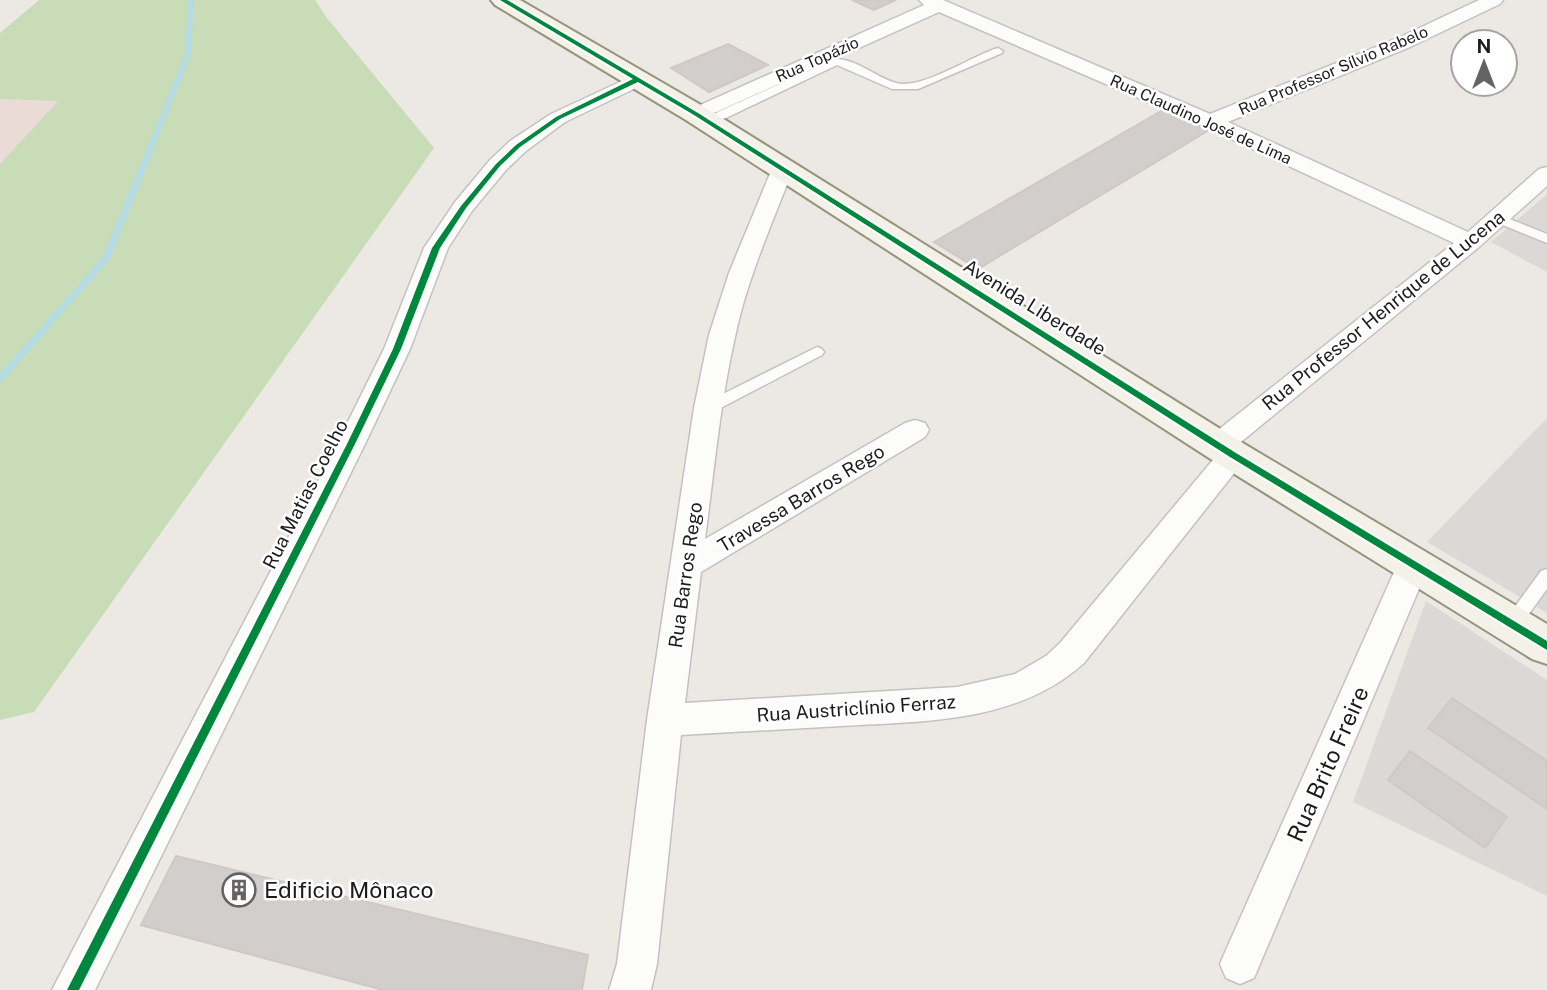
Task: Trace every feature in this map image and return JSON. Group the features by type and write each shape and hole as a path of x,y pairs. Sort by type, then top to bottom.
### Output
{"main road":[{"name":"Avenida Liberdade","path":"503,0 701,117 1225,450 1547,646"}],"street":[{"name":"Rua Professor Sílvio Rabelo","path":"1210,122 1403,43 1494,0"},
{"name":"Rua Claudino José de Lima","path":"934,2 1210,122 1471,242"},
{"name":"Rua Topázio","path":"701,117 934,2"},
{"name":"Rua Matias Coelho","path":"73,990 351,444 397,349 436,248 463,207 498,164 517,146 558,118 637,80"},
{"name":"Rua Barros Rego","path":"630,990 637,964 666,720 708,408 722,335 741,273 782,169"},
{"name":"Rua Professor Henrique de Lucena","path":"1225,450 1471,242 1547,174"},
{"name":"Travessa Barros Rego","path":"687,565 915,430"},
{"name":"Rua Austriclínio Ferraz","path":"666,720 938,705 979,698 1040,679 1072,653 1225,450"},
{"name":"Rua Brito Freire","path":"1240,964 1414,563"}],"lane":[{"path":"2,0 8,0"},
{"path":"701,117 722,116 835,62 841,62 896,87 906,88 918,86 998,51"},
{"path":"1497,218 1547,239"},
{"path":"708,408 817,352"},
{"path":"1512,624 1547,576"}],"shaded area":[{"path":"0,99 59,101 0,164"},
{"path":"1547,194 1547,272 1491,242"},
{"path":"1547,418 1547,613 1427,542"},
{"path":"1426,601 1547,680 1547,896 1353,802"}],"green space":[{"path":"39,0 315,0 434,148 34,712 0,720 0,164 58,101 0,99 0,33"}],"building":[{"path":"852,0 896,0 874,10"},
{"path":"728,44 768,65 709,92 671,68"},
{"path":"1165,109 1209,130 978,269 934,242"},
{"path":"1452,698 1547,761 1547,809 1428,728"},
{"path":"1410,751 1507,817 1485,848 1388,780"},
{"name":"Edificio Mônaco","path":"176,856 588,955 582,990 383,990 141,925"}],"waterway":[{"path":"0,379 106,259 188,54 191,0"}],"cycle path":[{"path":"503,0 696,114 1233,455 1547,646"},
{"path":"73,990 351,444 397,349 436,248 463,207 498,165 518,146 558,118 637,80"}],"place":[{"name":"Edificio Mônaco","path":"239,890"}]}
